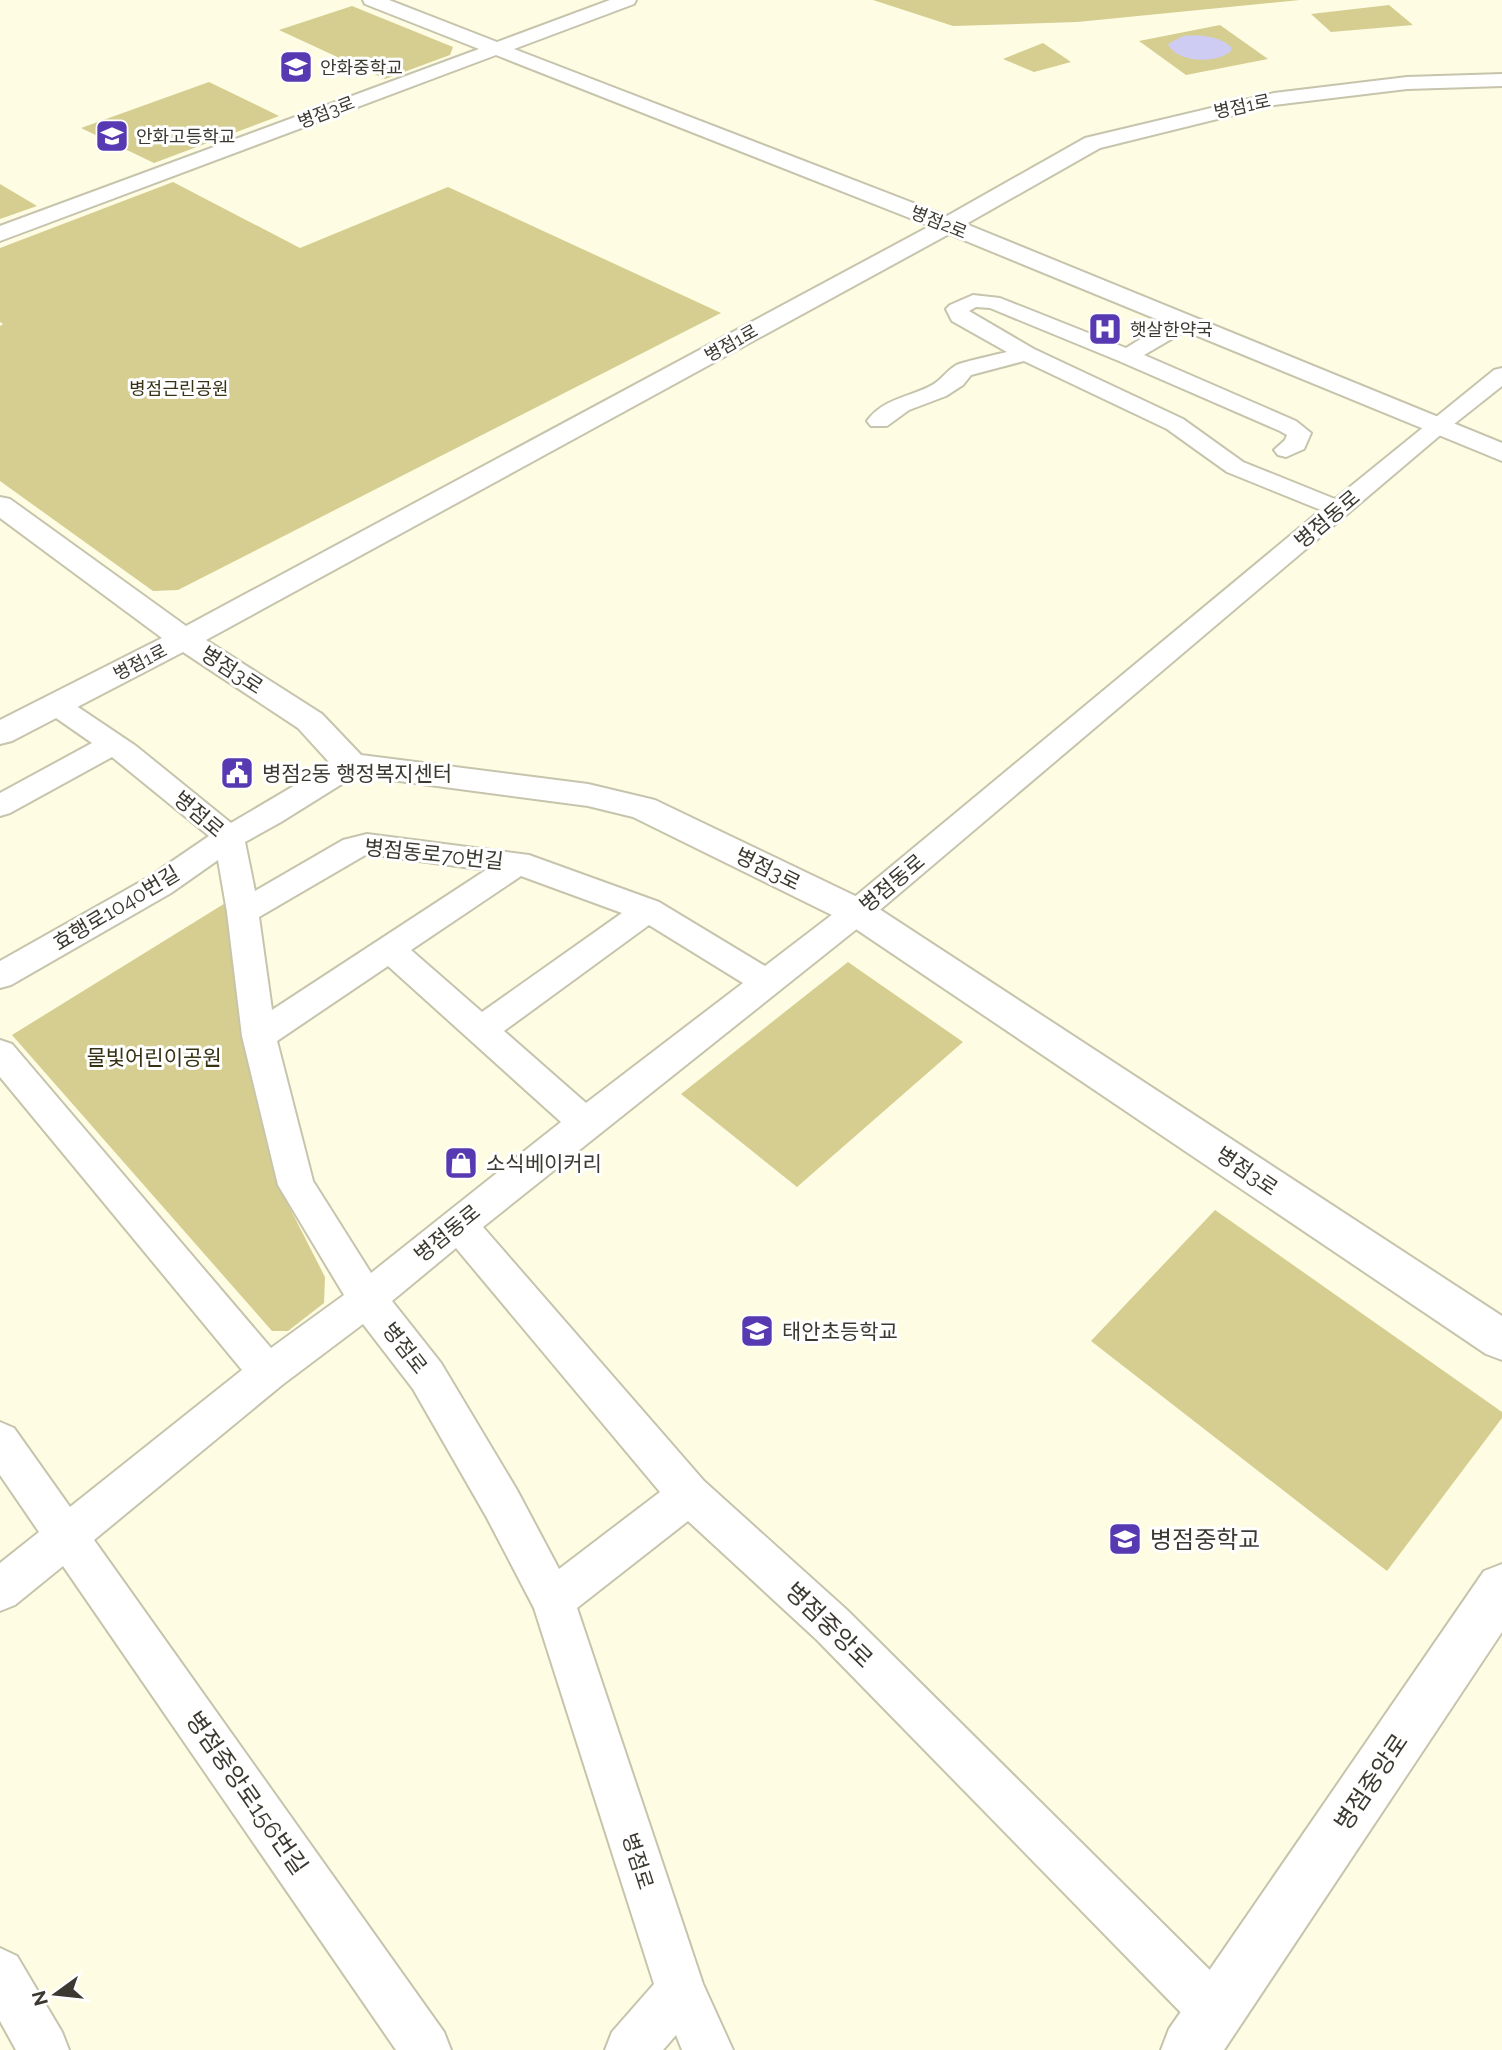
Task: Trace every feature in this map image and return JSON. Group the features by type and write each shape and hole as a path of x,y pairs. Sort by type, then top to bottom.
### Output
{"street":[{"name":"병점2로","path":"372,0 948,225 1502,453"},
{"name":"병점3로","path":"0,234 627,0"},
{"name":"병점1로","path":"0,733 184,639 948,225 1093,143 1213,111 1274,99 1407,83 1502,80"},
{"path":"1286,450 1296,444 1300,433 1127,356 993,302 973,301 957,309 960,317 1026,354 1175,424 1235,467 1294,493 1339,508"},
{"path":"1127,356 1184,322"},
{"path":"879,421 901,405 938,391 955,380 963,370 1026,354"},
{"name":"병점동로","path":"0,1590 268,1373 367,1299 585,1123 857,912 1436,427 1502,375"},
{"name":"병점3로","path":"0,505 184,639 310,721 351,765 588,795 643,808 857,912 1502,1340"},
{"name":"병점로","path":"56,705 126,753 229,837 243,912 259,1036 296,1185 367,1299 427,1376 502,1504 553,1600 681,1991 708,2050"},
{"path":"0,806 111,745"},
{"name":"효행로1040번길","path":"0,976 159,885 229,837 271,815 351,765"},
{"name":"병점동로70번길","path":"243,912 354,847 367,844 518,863 648,910 768,983"},
{"name":"병점동로70번길","path":"389,948 518,863"},
{"path":"481,1030 648,910"},
{"path":"259,1036 389,948 585,1123"},
{"path":"0,1053 268,1373"},
{"name":"병점중앙로","path":"458,1224 689,1495 832,1625 1203,2031 1502,1588"},
{"path":"0,1441 68,1536"},
{"path":"553,1600 689,1495"},
{"name":"병점중앙로156번길","path":"68,1536 426,2050"},
{"path":"0,1973 44,2050"},
{"path":"630,2050 681,1991"}],"green space":[{"path":"873,0 1300,0 1077,22 953,26"},
{"path":"1389,5 1413,25 1331,32 1311,14"},
{"path":"352,6 453,47 450,55 385,79 279,30"},
{"path":"1220,25 1268,59 1186,75 1139,41"},
{"path":"1043,43 1071,62 1034,72 1003,59"},
{"path":"209,82 279,116 154,163 81,128"},
{"name":"병점근린공원","path":"173,182 300,248 448,187 721,313 178,590 153,591 0,481 0,326 3,324 0,322 0,248"},
{"path":"0,184 37,206 0,219"},
{"name":"물빛어린이공원","path":"227,902 238,909 250,1076 275,1179 325,1277 324,1303 288,1331 272,1331 12,1035"},
{"path":"848,962 963,1042 797,1187 681,1094"},
{"path":"1215,1210 1502,1412 1502,1418 1387,1571 1091,1341"}],"water":[{"path":"1183,36 1214,38 1226,43 1231,47 1231,51 1207,60 1188,58 1179,55 1168,44"}],"place":[{"name":"안화중학교","path":"296,67"},
{"name":"안화고등학교","path":"112,136"},
{"name":"햇살한약국","path":"1105,329"},
{"name":"병점2동 행정복지센터","path":"237,773"},
{"name":"소식베이커리","path":"461,1163"},
{"name":"태안초등학교","path":"757,1331"},
{"name":"병점중학교","path":"1125,1539"}]}
